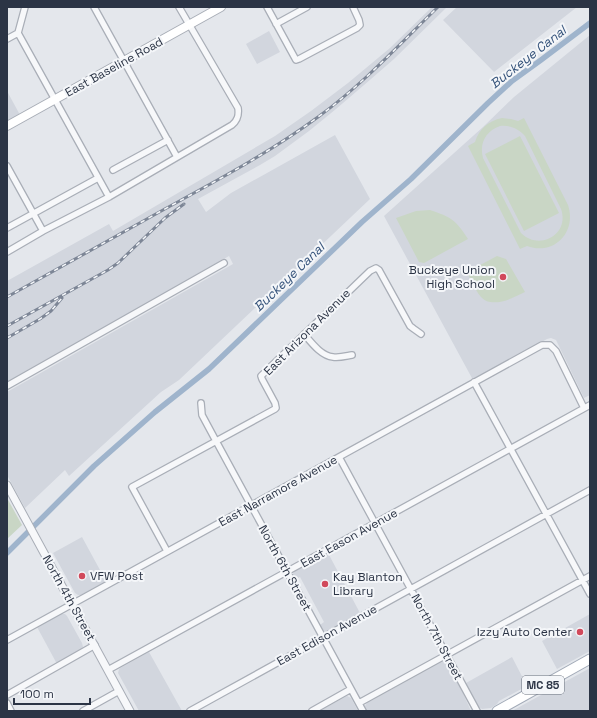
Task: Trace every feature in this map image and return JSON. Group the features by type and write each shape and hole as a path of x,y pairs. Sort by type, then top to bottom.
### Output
{"main road":[{"name":"East Baseline Road","path":"7,126 221,7"},
{"name":"MC 85","path":"497,711 590,659"}],"street":[{"path":"25,7 18,33 109,197"},
{"path":"94,7 177,157"},
{"path":"7,252 109,197 232,125 238,118 238,108 179,7"},
{"path":"267,7 296,60 357,28 360,25 353,7"},
{"path":"276,24 307,7"},
{"path":"7,39 18,33"},
{"path":"112,170 168,140"},
{"path":"7,166 44,231"},
{"path":"7,228 98,178"},
{"path":"7,386 224,263"},
{"name":"East Arizona Avenue","path":"167,552 132,487 276,408 261,376 370,271 376,268 379,270 410,326 421,334"},
{"path":"304,334 327,356 333,357 352,355"},
{"name":"East Narramore Avenue","path":"7,640 542,345 550,345 556,351 587,406"},
{"path":"474,382 590,594"},
{"name":"North 6th Street","path":"201,403 202,415 363,711"},
{"name":"East Eason Avenue","path":"108,670 587,406"},
{"name":"North 7th Street","path":"339,457 477,711"},
{"name":"North 4th Street","path":"7,486 130,711"},
{"name":"East Edison Avenue","path":"190,711 590,490"},
{"path":"359,703 590,576"},
{"path":"7,695 95,645"},
{"path":"312,711 351,689"},
{"path":"83,711 119,691"},
{"path":"7,703 11,711"}],"shaded area":[{"path":"432,7 447,7 394,59 336,109 275,156 198,199 206,212 231,193 335,135 370,199 179,380 161,392 69,476 65,470 25,508 7,475 7,392 233,264 229,256 7,383 7,281 109,224 113,231 275,136 348,83 390,48"},
{"path":"457,7 577,7 494,72 443,20"},
{"path":"269,31 280,52 257,64 246,44"},
{"name":"Buckeye Union High School","path":"590,35 590,395 584,398 556,340 551,338 473,380 384,216 514,97"},
{"path":"7,91 20,115 7,122"},
{"path":"82,537 106,581 81,595 78,595 75,593 53,553"},
{"path":"328,553 360,613 327,632 322,630 320,625 324,622 300,577 295,579 293,574 294,572"},
{"path":"61,614 65,614 67,616 83,647 81,650 57,664 37,627"},
{"path":"590,614 590,651 557,669 542,641"},
{"path":"149,652 182,711 139,711 118,673 119,669"},
{"path":"512,657 527,686 499,701 491,708 482,709 479,707 466,683"},
{"path":"442,662 447,663 458,682 471,711 366,711 365,706 367,703"},
{"path":"590,668 590,711 512,711"},
{"path":"347,696 351,698 358,711 317,711 325,708"}],"green space":[{"path":"502,118 518,121 524,118 568,205 570,215 566,232 554,245 546,248 527,246 520,249 468,146 475,142 479,133 488,123","holes":["504,126 517,129 525,136 561,209 563,218 561,226 557,233 551,238 536,240 528,238 521,233 483,158 482,147 487,134 495,128"]},
{"path":"520,136 559,213 524,231 485,154"},
{"path":"430,210 448,217 456,223 468,239 424,263 419,262 396,218 416,211"},
{"path":"497,256 506,259 525,292 503,301 491,302 481,297 467,272"},
{"path":"7,498 22,525 7,539"}],"waterway":[{"name":"Buckeye Canal","path":"7,553 94,466 155,412 209,369 362,222 411,179 512,81 590,23"}],"railway":[{"path":"7,297 281,143 350,92 438,7"},
{"path":"7,326 108,270 118,263 165,218 184,204"},
{"path":"7,338 40,319 51,311 62,298"}],"place":[{"name":"Buckeye Union High School","path":"503,277"},
{"name":"VFW Post","path":"82,576"},
{"name":"Kay Blanton Library","path":"325,584"},
{"name":"Izzy Auto Center","path":"580,632"}]}
